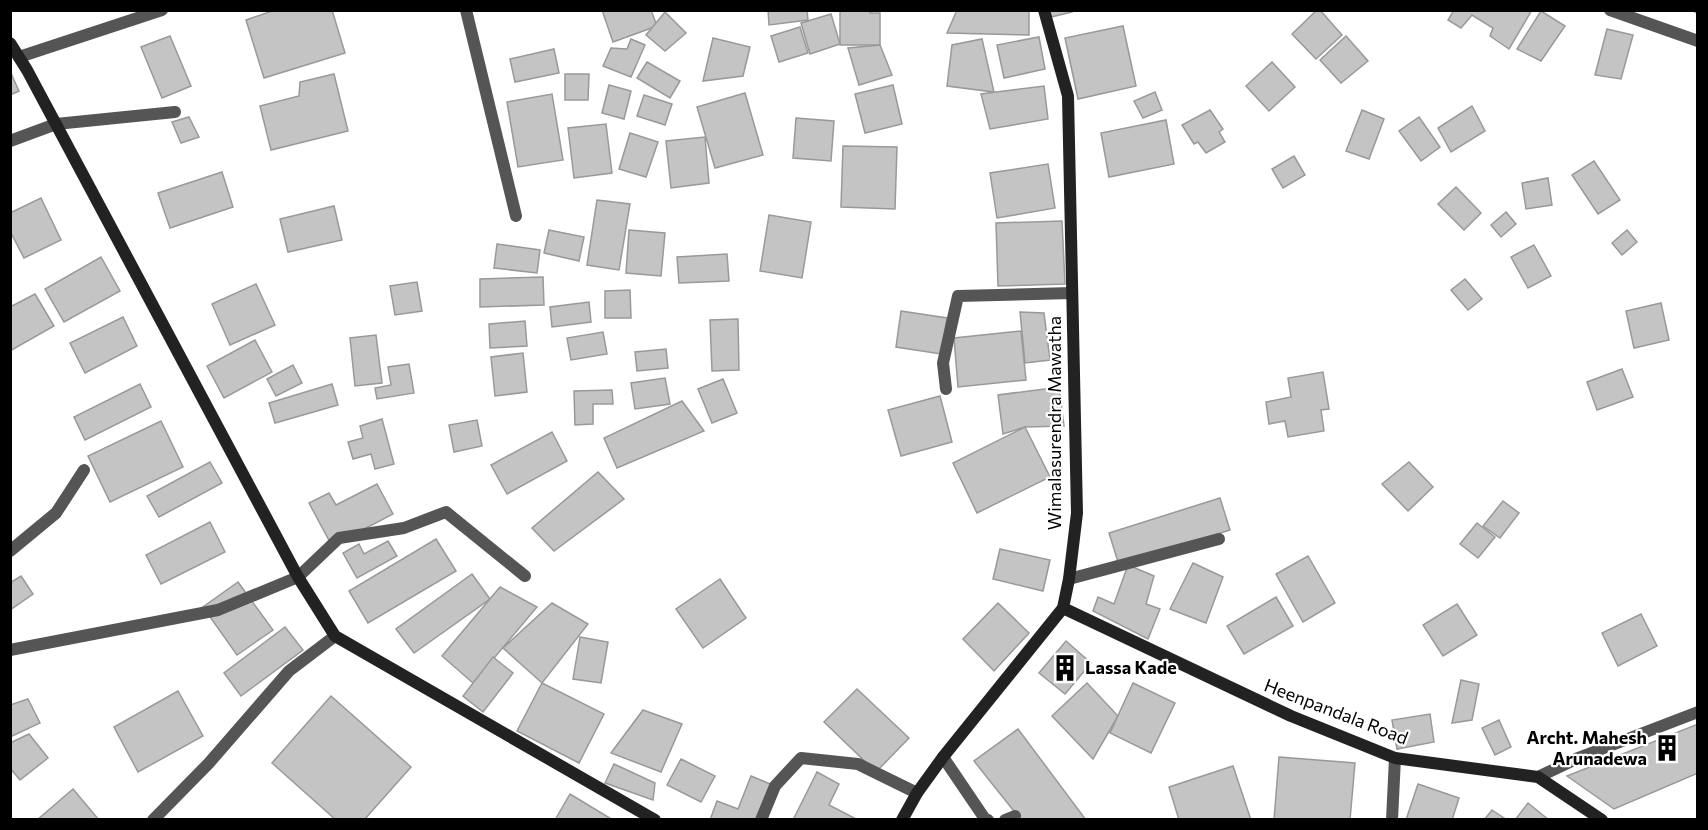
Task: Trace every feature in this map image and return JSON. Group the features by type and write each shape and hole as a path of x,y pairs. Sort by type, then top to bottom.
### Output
{"street":[{"path":"19,57 162,10"},
{"path":"466,10 516,216"},
{"name":"Wimalasurendra Mawatha","path":"902,819 917,793 943,757 1063,608 1069,579 1077,513 1068,96 1044,10"},
{"path":"1610,10 1698,41"},
{"path":"10,43 56,124 298,577 335,636 655,819"},
{"path":"10,141 56,124 175,112"},
{"path":"946,389 943,363 958,296 1072,293"},
{"path":"10,551 56,513 84,470"},
{"path":"10,650 218,610 298,577 339,538 404,528 446,512 525,576"},
{"path":"1069,579 1219,539"},
{"name":"Heenpandala Road","path":"1063,608 1291,716 1395,758 1538,777 1602,819"},
{"path":"153,819 209,763 289,670 335,636"},
{"path":"1538,777 1578,758 1698,712"},
{"path":"943,757 985,819 988,819"},
{"path":"761,819 775,786 801,758 858,764 917,793"},
{"path":"1392,819 1395,758"}],"building":[{"path":"275,10 332,10 345,53 264,78 246,20"},
{"path":"602,10 651,10 657,26 613,42"},
{"path":"768,10 807,10 808,20 769,25"},
{"path":"840,10 870,10 870,13 880,13 880,45 840,45"},
{"path":"957,10 1029,10 1029,35 947,33"},
{"path":"1049,10 1071,10 1072,12 1051,17"},
{"path":"1317,10 1320,10 1342,35 1316,59 1292,34"},
{"path":"1454,10 1532,10 1509,49 1490,36 1493,28 1472,15 1461,28 1448,20"},
{"path":"1541,11 1565,26 1541,61 1517,49"},
{"path":"665,12 686,33 665,51 646,35"},
{"path":"831,14 840,44 810,54 801,23"},
{"path":"1123,26 1136,86 1078,99 1065,38"},
{"path":"800,27 808,53 779,62 771,36"},
{"path":"1607,29 1633,35 1621,79 1595,75"},
{"path":"170,36 191,86 162,98 141,47"},
{"path":"1346,36 1368,61 1341,83 1320,60"},
{"path":"1039,37 1045,69 1004,78 997,45"},
{"path":"713,38 750,47 743,76 703,81"},
{"path":"631,39 645,45 631,77 603,66 611,48 627,49"},
{"path":"982,39 994,92 947,86 952,45"},
{"path":"880,45 892,75 859,85 848,48"},
{"path":"554,49 559,73 515,82 510,59"},
{"path":"647,62 680,81 670,98 637,78"},
{"path":"1272,62 1295,87 1269,111 1246,86"},
{"path":"10,71 19,91 10,95"},
{"path":"334,74 348,131 271,150 260,106 299,96 300,82"},
{"path":"565,74 589,74 588,100 565,100"},
{"path":"609,85 631,91 624,119 602,113"},
{"path":"893,85 902,124 865,133 855,94"},
{"path":"1044,86 1048,119 990,129 981,94"},
{"path":"1155,92 1162,110 1143,118 1134,101"},
{"path":"745,93 763,155 715,168 697,107"},
{"path":"552,94 563,160 518,167 507,102"},
{"path":"644,95 672,104 665,125 637,116"},
{"path":"1472,106 1485,131 1451,152 1438,128"},
{"path":"1210,110 1223,129 1219,132 1225,142 1206,153 1198,142 1194,144 1182,125"},
{"path":"1362,110 1384,119 1369,159 1346,151"},
{"path":"189,117 199,137 181,143 172,122"},
{"path":"1419,117 1440,147 1421,161 1399,131"},
{"path":"796,118 834,121 831,161 793,158"},
{"path":"1166,120 1174,164 1109,177 1101,133"},
{"path":"606,124 612,173 574,178 568,128"},
{"path":"630,133 658,142 646,177 619,169"},
{"path":"705,137 709,183 671,188 666,141"},
{"path":"843,146 897,147 895,209 841,207"},
{"path":"1294,156 1305,175 1283,188 1272,169"},
{"path":"1594,161 1620,200 1598,214 1572,175"},
{"path":"1048,164 1055,208 997,218 990,173"},
{"path":"222,172 233,207 170,228 158,193"},
{"path":"1548,178 1552,205 1526,209 1522,183"},
{"path":"1456,187 1481,213 1464,230 1438,204"},
{"path":"41,198 61,240 24,258 10,231 10,213"},
{"path":"597,200 630,204 619,270 587,265"},
{"path":"334,206 342,240 288,252 280,219"},
{"path":"1506,212 1516,224 1501,237 1491,225"},
{"path":"769,215 811,222 802,278 760,271"},
{"path":"1062,221 1065,284 998,286 996,223"},
{"path":"549,230 584,237 579,261 544,253"},
{"path":"629,230 665,233 661,276 626,273"},
{"path":"1627,230 1637,242 1622,255 1612,243"},
{"path":"497,244 540,250 537,273 494,268"},
{"path":"1534,245 1551,276 1528,288 1511,257"},
{"path":"727,254 729,281 679,283 677,257"},
{"path":"101,257 120,291 64,322 45,289"},
{"path":"543,277 544,305 480,307 480,279"},
{"path":"1465,279 1482,299 1468,310 1451,290"},
{"path":"417,282 422,311 395,315 390,286"},
{"path":"256,284 275,325 230,345 212,304"},
{"path":"630,290 631,318 605,318 605,291"},
{"path":"35,294 54,326 10,351 10,307"},
{"path":"589,302 591,322 552,327 550,307"},
{"path":"1661,303 1669,340 1634,348 1626,311"},
{"path":"901,311 947,318 941,354 896,347"},
{"path":"1020,312 1044,313 1050,360 1025,363"},
{"path":"123,317 137,346 85,373 70,343"},
{"path":"738,319 739,370 712,371 710,320"},
{"path":"525,321 527,346 490,348 489,324"},
{"path":"1021,331 1026,380 958,387 954,338"},
{"path":"603,332 607,354 571,360 567,338"},
{"path":"376,335 382,383 355,386 350,338"},
{"path":"255,340 272,372 224,398 207,366"},
{"path":"666,349 668,368 637,371 635,352"},
{"path":"523,353 527,392 495,396 491,357"},
{"path":"409,364 414,393 377,399 375,388 391,385 388,367"},
{"path":"293,365 302,383 276,396 267,379"},
{"path":"1622,369 1633,397 1597,410 1587,382"},
{"path":"1323,372 1329,409 1321,410 1324,431 1288,437 1285,421 1269,424 1266,402 1291,397 1288,378"},
{"path":"665,378 670,404 635,409 631,383"},
{"path":"723,379 737,413 712,423 698,389"},
{"path":"140,384 151,407 85,440 74,417"},
{"path":"332,384 338,405 275,423 269,403"},
{"path":"1059,387 1064,426 1025,427 1003,434 998,395"},
{"path":"612,390 613,404 593,404 593,424 575,425 574,391"},
{"path":"940,396 952,442 901,456 888,410"},
{"path":"682,401 704,431 617,468 604,438"},
{"path":"382,419 394,464 375,469 371,454 353,459 348,442 363,438 360,426"},
{"path":"477,420 482,446 454,452 449,425"},
{"path":"161,421 183,467 110,502 88,456"},
{"path":"1025,427 1050,477 977,513 953,463"},
{"path":"552,432 567,461 507,494 491,465"},
{"path":"210,462 222,483 159,517 147,496"},
{"path":"1409,462 1433,487 1408,511 1382,484"},
{"path":"598,472 624,499 554,551 532,528"},
{"path":"377,484 393,514 332,546 309,503 329,493 336,505"},
{"path":"1220,498 1230,530 1119,565 1109,533"},
{"path":"1503,501 1519,513 1500,538 1483,526"},
{"path":"210,522 225,552 161,584 146,555"},
{"path":"1477,523 1495,537 1478,558 1460,544"},
{"path":"436,539 456,571 368,623 349,591"},
{"path":"388,541 397,556 357,578 343,553 359,544 364,554"},
{"path":"1000,549 1050,560 1043,591 993,579"},
{"path":"1308,556 1335,603 1303,622 1276,574"},
{"path":"1193,563 1223,577 1206,623 1170,609"},
{"path":"1128,565 1154,576 1146,604 1160,609 1148,639 1093,611 1098,597 1114,604"},
{"path":"472,574 490,599 414,653 396,629"},
{"path":"21,576 33,594 10,610 10,583"},
{"path":"720,579 746,618 703,648 676,609"},
{"path":"238,582 273,630 237,655 203,607"},
{"path":"500,587 537,607 473,683 442,656"},
{"path":"1276,597 1293,626 1244,654 1227,626"},
{"path":"552,603 588,624 542,683 503,648"},
{"path":"998,603 1029,633 994,671 963,639"},
{"path":"1457,604 1477,635 1443,656 1423,625"},
{"path":"1641,614 1657,646 1618,666 1602,633"},
{"path":"285,627 303,650 241,696 224,673"},
{"path":"580,637 608,642 601,683 573,679"},
{"name":"Lassa Kade","path":"1066,641 1091,663 1065,694 1039,673"},
{"path":"493,657 513,673 483,712 463,696"},
{"path":"1461,680 1479,684 1472,720 1452,723"},
{"path":"542,683 604,714 579,763 517,731"},
{"path":"1087,683 1118,716 1093,759 1052,716"},
{"path":"1133,683 1175,703 1151,753 1110,733"},
{"path":"857,689 909,738 876,772 824,722"},
{"path":"178,691 203,736 138,772 114,727"},
{"path":"331,696 411,767 364,820 336,820 272,763"},
{"path":"28,699 40,723 10,737 10,705"},
{"path":"643,710 682,724 661,772 611,753"},
{"path":"1430,714 1434,742 1397,749 1392,720"},
{"path":"1499,720 1511,747 1495,755 1482,728"},
{"name":"Archt. Mahesh Arunadewa","path":"1698,724 1698,773 1614,809 1567,776"},
{"path":"1018,729 1086,820 1021,820 974,761"},
{"path":"29,734 48,758 20,780 10,768 10,743"},
{"path":"1279,757 1355,763 1350,820 1274,820"},
{"path":"681,759 715,776 701,802 667,785"},
{"path":"614,764 655,783 653,800 605,783"},
{"path":"1233,766 1251,820 1179,820 1169,787"},
{"path":"817,772 839,784 829,805 858,820 793,820"},
{"path":"751,776 775,786 761,820 710,820 717,801 738,809"},
{"path":"1418,784 1459,798 1452,820 1406,820"},
{"path":"73,789 99,820 37,820"},
{"path":"570,794 613,820 555,820"},
{"path":"1528,803 1549,820 1515,820"},
{"path":"1492,810 1507,820 1484,820"}],"place":[{"name":"Lassa Kade","path":"1065,668"},
{"name":"Archt. Mahesh Arunadewa","path":"1667,748"}]}
